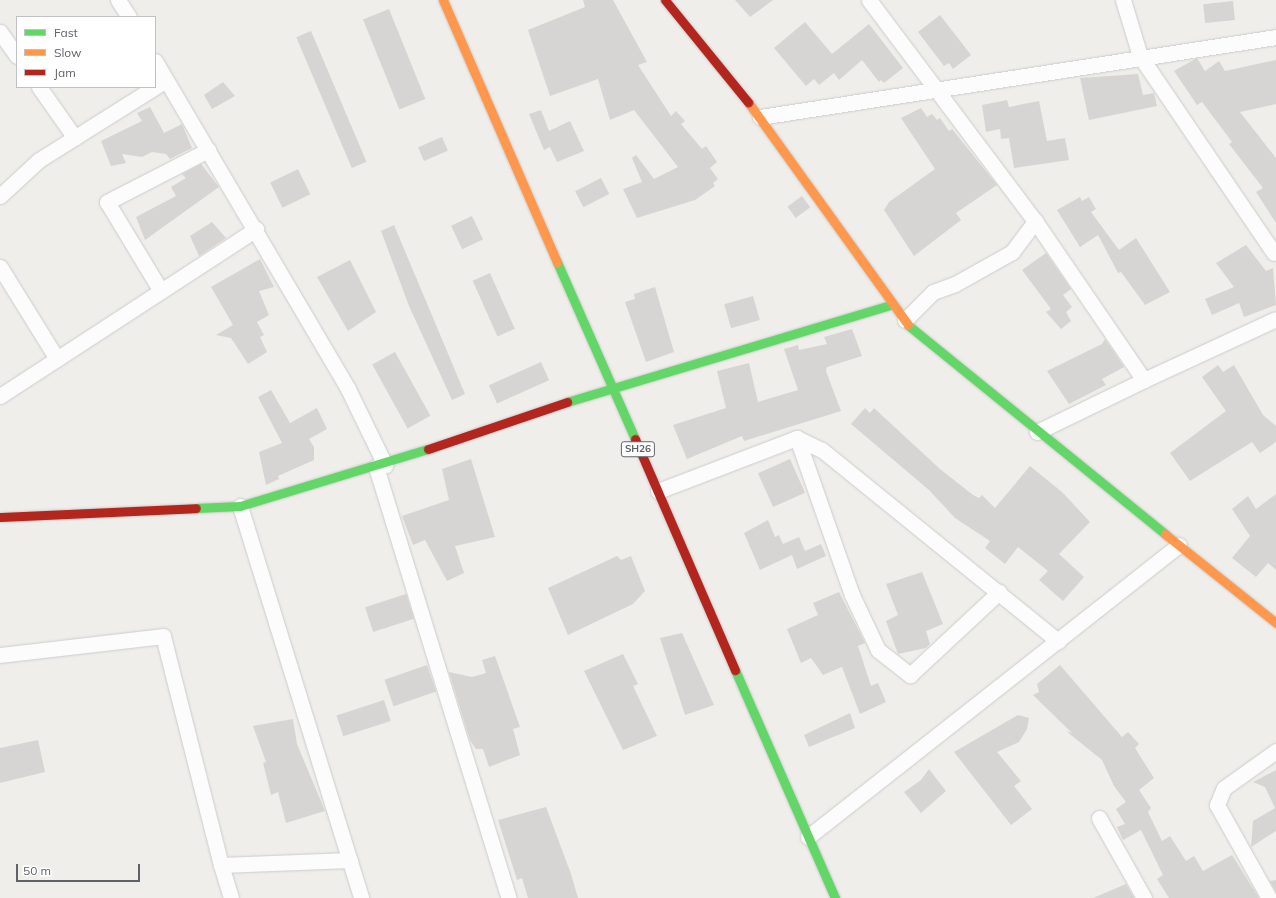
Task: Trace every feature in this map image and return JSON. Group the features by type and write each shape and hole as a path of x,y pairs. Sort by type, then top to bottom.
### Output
{"street":[{"path":"118,0 128,16"},
{"name":"SH26","path":"443,0 610,388 658,491 835,898"},
{"path":"665,0 760,117 911,330 1276,623"},
{"path":"869,0 938,88 1035,221 1144,380"},
{"path":"1123,0 1140,56 1274,253"},
{"path":"0,32 16,55"},
{"path":"760,117 1140,56 1276,37"},
{"path":"156,63 256,229 348,388 381,466 509,898"},
{"path":"156,86 166,80"},
{"path":"40,88 75,138"},
{"path":"0,196 40,160 153,88"},
{"path":"161,291 107,202 208,150"},
{"path":"905,320 933,292 979,272 1012,252 1035,221"},
{"path":"0,396 256,229"},
{"path":"0,268 57,359"},
{"path":"0,517 240,506 381,466 610,388 893,304"},
{"path":"1037,432 1144,380 1276,319"},
{"path":"797,438 852,596 878,650 910,675 999,592"},
{"path":"658,491 797,438 822,450 1058,641"},
{"path":"240,506 362,898"},
{"path":"808,837 1179,545"},
{"path":"0,655 163,636 231,898"},
{"path":"1269,898 1217,805 1224,788 1276,751"},
{"path":"1099,818 1144,898"},
{"path":"222,865 350,860"}],"building":[{"path":"583,0 613,0 647,62 638,65 671,116 676,111 685,121 681,124 702,149 706,146 717,162 710,168 718,179 713,183 715,186 695,200 637,218 623,189 642,182 632,158 636,155 654,179 678,167 634,110 610,120 598,79 550,96 528,30 585,7"},
{"path":"735,0 773,0 750,17"},
{"path":"1233,1 1235,20 1205,23 1203,4"},
{"path":"389,9 425,99 399,109 363,19"},
{"path":"940,15 971,55 953,69 949,63 944,66 918,32"},
{"path":"805,22 832,54 869,24 903,68 884,83 881,80 879,82 862,60 839,80 834,73 819,85 814,79 806,86 774,48"},
{"path":"311,31 366,162 352,168 296,37"},
{"path":"1197,58 1205,71 1219,61 1225,71 1276,60 1276,104 1240,112 1276,158 1276,223 1256,192 1263,188 1229,144 1232,142 1202,102 1197,105 1174,71"},
{"path":"1138,74 1143,95 1154,93 1157,106 1089,120 1080,78"},
{"path":"223,82 235,96 212,109 204,95"},
{"path":"1007,100 1009,107 1039,101 1047,141 1065,138 1069,160 1014,168 1009,138 1001,139 1000,129 986,132 982,105"},
{"path":"150,107 164,133 182,124 192,148 170,159 166,154 152,152 142,157 122,154 126,163 111,166 101,141 142,121 137,113"},
{"path":"921,108 927,117 932,114 937,120 940,118 949,131 952,129 997,185 956,213 961,220 914,256 884,210 889,202 935,169 901,118"},
{"path":"541,110 549,131 570,121 584,151 557,162 550,147 544,150 529,114"},
{"path":"442,137 448,151 424,161 418,147"},
{"path":"201,164 219,187 145,240 136,217 176,196 171,187 186,178 182,174"},
{"path":"298,169 310,194 282,208 270,183"},
{"path":"601,178 609,194 583,207 575,191"},
{"path":"802,196 810,207 796,218 787,207"},
{"path":"1080,197 1082,201 1089,197 1096,209 1091,212 1119,250 1136,238 1170,292 1145,305 1121,272 1118,273 1098,235 1080,247 1057,210"},
{"path":"472,216 483,240 462,249 451,226"},
{"path":"212,222 226,238 199,256 190,236"},
{"path":"394,225 465,394 452,400 409,306 381,231"},
{"path":"1246,245 1266,271 1273,268 1276,305 1244,317 1239,303 1212,315 1205,299 1234,287 1216,263"},
{"path":"1046,253 1071,289 1063,295 1072,307 1066,312 1071,321 1061,329 1046,312 1051,309 1022,270"},
{"path":"260,259 274,287 259,291 269,315 257,322 264,335 260,337 267,352 248,364 231,338 216,335 233,325 211,287"},
{"path":"350,260 376,312 348,331 317,277"},
{"path":"490,273 515,329 497,336 473,281"},
{"path":"655,287 674,352 646,362 625,302 635,299 634,294"},
{"path":"753,296 760,320 731,328 724,304"},
{"path":"852,329 862,356 827,367 826,371 841,411 744,441 742,436 687,459 673,425 726,408 717,371 749,363 758,402 798,390 784,349 798,345 799,350 827,344 824,337"},
{"path":"1105,339 1124,367 1102,379 1106,385 1069,404 1047,371 1102,344"},
{"path":"395,352 430,416 408,428 372,365"},
{"path":"541,362 549,380 497,403 489,385"},
{"path":"1218,365 1223,372 1234,365 1263,415 1276,426 1276,442 1260,453 1252,442 1190,481 1170,453 1226,411 1202,377"},
{"path":"271,390 290,423 317,408 327,429 309,439 314,447 314,460 278,476 279,479 266,485 259,452 282,443 258,397"},
{"path":"865,408 870,413 874,408 940,469 973,495 979,498 982,495 995,508 1030,466 1062,492 1090,522 1059,554 1084,577 1063,601 1039,580 1048,571 1018,547 1005,564 985,548 990,541 955,518 929,490 851,424"},
{"path":"471,459 495,537 455,546 464,573 447,581 425,540 413,545 402,516 449,500 442,469"},
{"path":"790,459 805,493 773,507 758,473"},
{"path":"1276,494 1276,570 1268,563 1256,577 1232,558 1250,536 1232,509 1248,496 1256,509"},
{"path":"768,520 775,537 779,535 783,544 799,537 805,551 821,544 826,556 797,569 792,555 760,570 744,533"},
{"path":"617,556 621,560 631,556 645,591 633,604 568,635 548,588"},
{"path":"922,572 943,624 926,631 930,644 926,648 898,654 886,621 898,615 886,584"},
{"path":"839,592 865,643 858,646 871,686 878,683 886,702 860,714 842,667 823,675 811,658 801,663 787,629 818,615 813,603"},
{"path":"406,594 414,619 373,632 365,607"},
{"path":"682,633 714,705 685,715 660,638"},
{"path":"623,654 638,684 633,686 657,736 623,750 584,671"},
{"path":"495,656 520,727 513,729 520,755 489,767 483,749 476,749 470,740 449,672 472,677 486,673 482,660"},
{"path":"427,665 436,691 394,706 384,680"},
{"path":"1060,665 1122,737 1128,732 1139,744 1135,748 1154,778 1139,790 1151,808 1148,812 1162,841 1170,836 1186,861 1194,856 1203,871 1232,855 1259,898 1169,898 1157,879 1163,875 1141,830 1123,840 1117,827 1125,824 1116,809 1126,802 1114,786 1102,760 1066,731 1072,733 1033,695 1039,692 1037,684"},
{"path":"384,700 391,721 343,736 336,715"},
{"path":"850,713 855,728 809,747 804,735"},
{"path":"1018,715 1029,718 1027,729 1019,742 997,752 1021,781 1014,786 1032,809 1011,825 954,752"},
{"path":"293,719 297,744 325,811 286,823 278,792 271,795 263,763 266,762 253,726"},
{"path":"38,740 45,772 0,783 0,748"},
{"path":"929,769 946,791 921,813 904,792 921,780"},
{"path":"1276,770 1276,831 1251,847 1253,821 1275,808 1265,787 1253,782"},
{"path":"546,807 571,874 578,898 528,898 522,878 517,880 498,820"},
{"path":"1276,880 1276,892 1270,881"},
{"path":"1126,884 1134,898 1093,898"}],"traffic: fast":[{"path":"557,262 635,439"},
{"path":"567,402 893,304"},
{"path":"908,325 1165,534"},
{"path":"196,508 240,506 428,449"},
{"path":"735,670 835,898"}],"traffic: slow":[{"path":"443,0 557,262"},
{"path":"748,102 908,325"},
{"path":"1165,534 1276,623"}],"traffic: jam":[{"path":"665,0 748,102"},
{"path":"428,449 567,402"},
{"path":"635,439 735,670"},
{"path":"0,517 196,508"}]}
